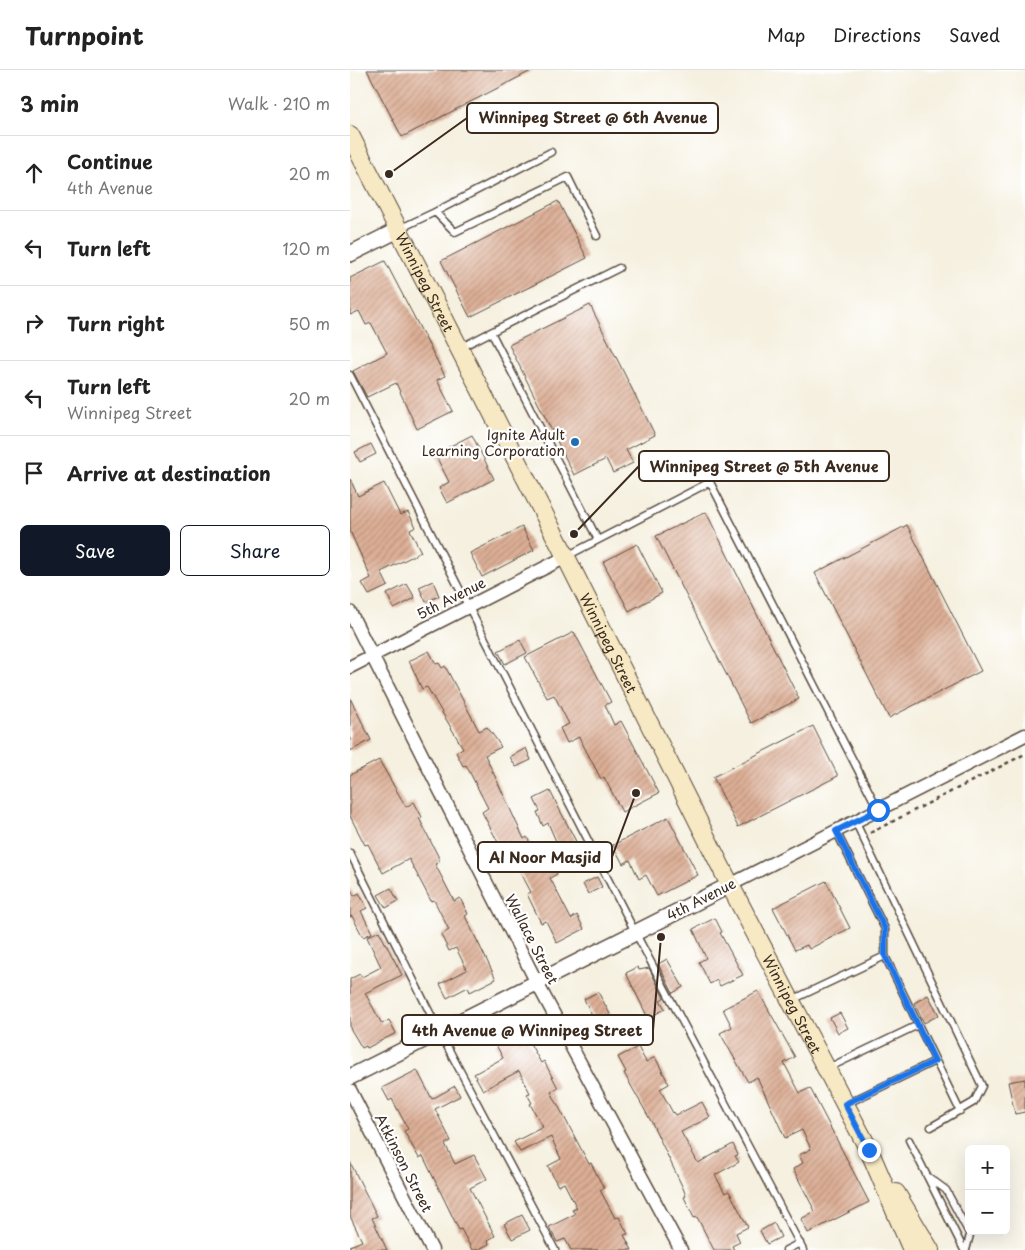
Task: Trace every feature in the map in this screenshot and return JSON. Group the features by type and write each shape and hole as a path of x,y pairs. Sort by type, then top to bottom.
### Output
{"main road":[{"name":"Winnipeg Street","path":"350,135 566,557 730,885 869,1150 930,1250"},
{"name":"Winnipeg Street","path":"869,1150 912,1250"}],"street":[{"path":"350,254 398,230"},
{"name":"5th Avenue","path":"350,668 566,557"},
{"name":"Wallace Street","path":"350,612 537,983 681,1250"},
{"name":"4th Avenue","path":"350,1077 1025,735"},
{"name":"Atkinson Street","path":"350,1090 432,1250"}],"lane":[{"path":"398,230 551,152"},
{"path":"435,212 455,232 568,177 597,236"},
{"path":"459,349 619,268"},
{"path":"491,332 598,540"},
{"path":"350,375 467,607 635,932 803,1250"},
{"path":"566,557 710,482 878,810"},
{"path":"855,821 982,1086 974,1102 931,1127"},
{"path":"836,831 885,929 885,956 960,1111"},
{"path":"350,853 439,1031 555,1250"},
{"path":"790,1000 885,956"},
{"path":"826,1069 918,1025"},
{"path":"845,1104 935,1061"},
{"path":"909,1140 965,1250"},
{"path":"926,1175 946,1190 970,1235 965,1250"},
{"path":"786,1250 800,1243"}],"path":[{"path":"863,836 1025,754"}],"building":[{"path":"367,70 533,70 402,137"},
{"path":"558,201 587,258 470,317 441,261"},
{"path":"385,261 445,376 437,380 453,411 417,429 396,383 367,397 353,371 387,353 371,323 366,325 359,311 350,315 350,278"},
{"path":"590,305 655,435 626,450 633,463 613,473 606,459 574,475 509,345"},
{"path":"472,435 494,479 447,503 439,488 449,482 435,454"},
{"path":"371,444 376,454 360,462 355,452"},
{"path":"350,479 358,496 384,483 400,515 408,512 416,527 410,530 421,552 381,572 388,586 369,595 362,583 371,578 350,531"},
{"path":"706,512 799,699 751,723 656,536"},
{"path":"907,525 981,671 889,718 815,573"},
{"path":"522,527 534,550 482,577 470,553"},
{"path":"637,544 662,593 629,611 603,562"},
{"path":"433,581 439,596 426,602 419,587"},
{"path":"407,584 415,598 394,609 387,594"},
{"path":"574,632 611,702 605,705 614,725 621,721 659,793 622,812 604,777 601,779 579,737 567,743 560,728 569,724 554,695 547,698 525,657"},
{"path":"520,640 527,653 505,664 498,651"},
{"path":"429,651 436,664 439,663 442,668 445,666 479,731 487,727 501,747 485,755 524,839 527,837 538,859 559,848 548,823 543,826 537,812 540,811 534,799 550,791 582,853 554,867 557,874 550,878 571,919 577,915 584,929 557,943 546,921 541,923 527,894 531,892 516,864 511,867 482,812 488,808 466,765 463,766 456,752 463,748 427,687 422,689 409,661"},
{"path":"350,698 371,740 350,751"},
{"path":"813,726 838,776 738,827 713,777"},
{"path":"526,748 531,760 516,767 510,757"},
{"path":"379,760 406,807 414,802 422,817 419,818 438,856 439,862 435,864 454,901 460,898 468,914 465,916 496,979 470,992 468,987 447,998 440,984 467,970 456,948 449,951 441,935 449,930 434,900 431,901 409,859 383,873 368,844 365,845 350,816 350,775"},
{"path":"668,817 698,875 657,896 646,875 639,879 630,860 623,864 613,845"},
{"path":"597,877 602,887 588,894 583,884"},
{"path":"826,881 850,928 809,949 807,945 795,950 773,908"},
{"path":"350,888 354,896 359,893 367,908 361,911 372,933 363,937 352,916 350,917"},
{"path":"391,888 398,901 386,908 378,895"},
{"path":"715,918 722,932 720,933 743,975 720,986 717,980 710,984 699,962 706,958 693,929"},
{"path":"379,931 402,975 365,993 382,1024 389,1020 396,1033 367,1048 366,1046 362,1048 350,1028 350,979 360,974 362,977 381,967 367,937"},
{"path":"667,959 683,987 673,993 658,964"},
{"path":"638,967 639,970 649,968 664,998 660,1000 665,1009 648,1018 626,973"},
{"path":"758,991 795,1057 784,1063 800,1093 810,1088 869,1202 808,1233 801,1219 815,1211 793,1169 803,1163 799,1155 811,1149 802,1130 785,1138 757,1077 748,1082 720,1033 732,1027 723,1009"},
{"path":"598,992 616,1025 601,1033 584,999"},
{"path":"928,995 939,1015 924,1023 914,1003"},
{"path":"840,1013 848,1028 838,1033 830,1018"},
{"path":"522,1029 541,1063 544,1061 558,1088 551,1092 589,1164 591,1163 604,1188 600,1190 615,1218 619,1217 628,1234 624,1235 632,1250 571,1250 565,1239 557,1242 549,1227 575,1214 572,1210 577,1208 564,1183 558,1186 548,1166 561,1159 551,1137 520,1152 514,1142 543,1127 530,1104 532,1103 527,1094 530,1093 519,1071 483,1090 474,1074 503,1058 495,1043"},
{"path":"638,1047 646,1062 655,1057 669,1084 660,1089 673,1113 676,1115 702,1102 710,1117 681,1132 698,1163 733,1144 738,1155 735,1156 739,1162 715,1175 725,1193 729,1191 748,1227 736,1233 740,1242 732,1246 734,1250 714,1250 697,1217 694,1218 684,1197 686,1196 683,1188 652,1123 624,1073 626,1072 618,1057"},
{"path":"417,1070 432,1099 455,1086 460,1096 435,1109 451,1141 445,1144 455,1164 474,1155 487,1179 470,1188 495,1236 488,1240 489,1244 477,1250 472,1250 461,1229 459,1230 423,1156 419,1158 404,1131 408,1129 392,1099 389,1101 382,1088"},
{"path":"1025,1079 1025,1112 1015,1114 1008,1082"},
{"path":"350,1162 377,1216 372,1218 387,1250 350,1250 350,1246 362,1241 350,1216"},
{"path":"522,1215 530,1230 512,1239 504,1224"},
{"path":"774,1223 781,1237 767,1244 760,1231"}],"place":[{"name":"Winnipeg Street @ 6th Avenue","path":"389,174"},
{"name":"Ignite Adult Learning Corporation","path":"575,442"},
{"name":"Winnipeg Street @ 5th Avenue","path":"574,534"},
{"name":"Al Noor Masjid","path":"636,793"},
{"name":"4th Avenue @ Winnipeg Street","path":"661,937"}],"route":[{"path":"869,1150 845,1104 935,1061 885,956 885,929 836,831 878,810"}]}
